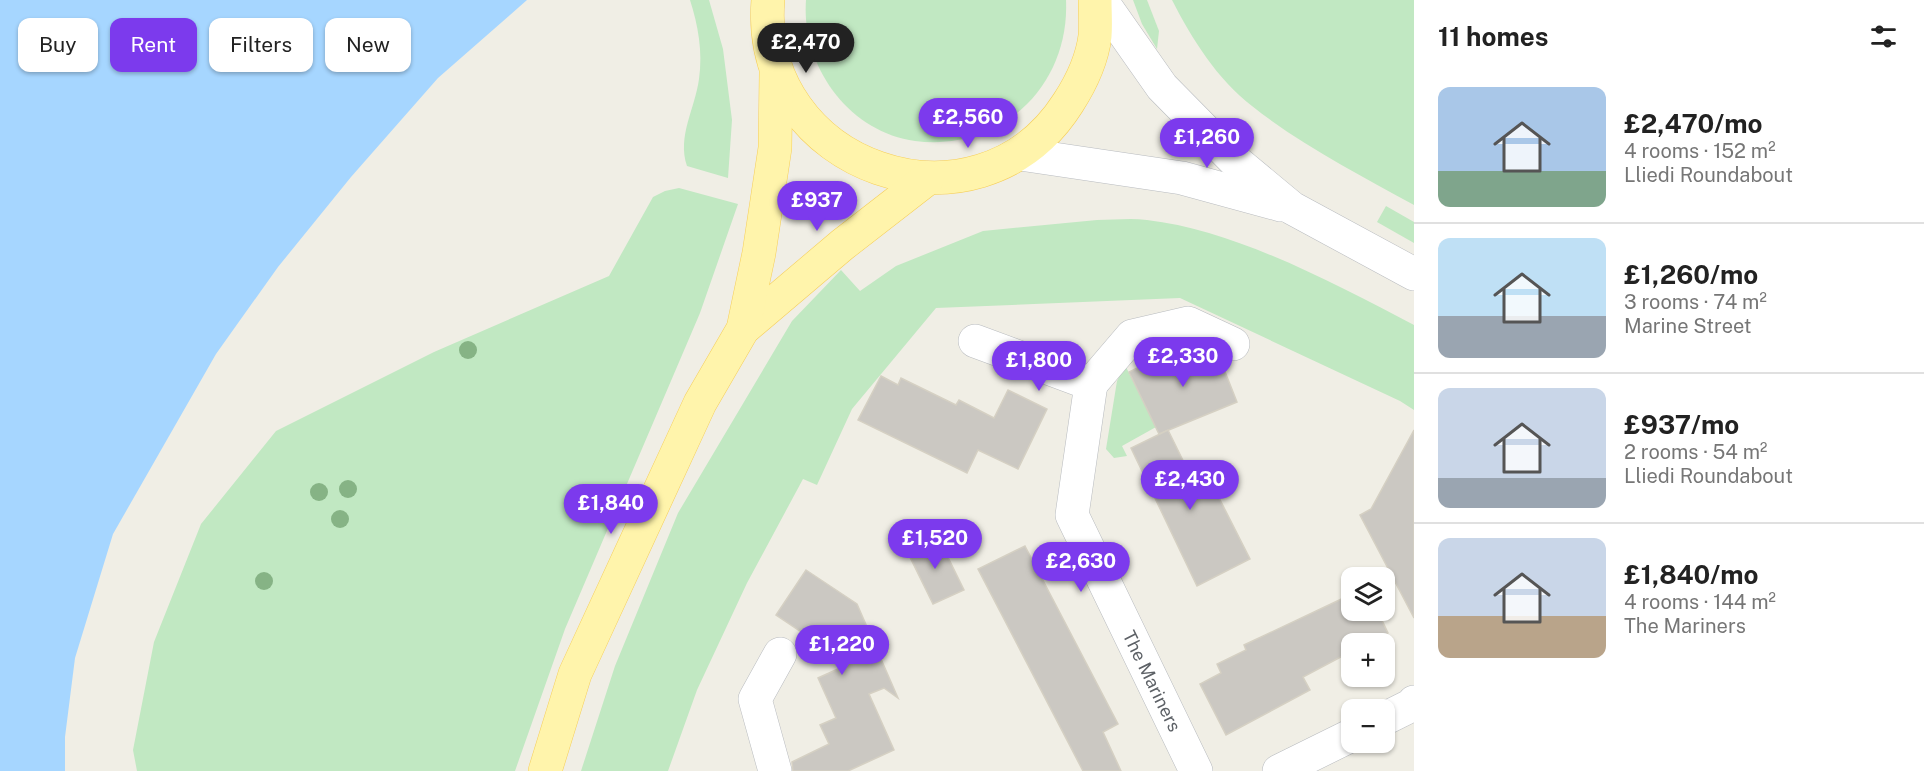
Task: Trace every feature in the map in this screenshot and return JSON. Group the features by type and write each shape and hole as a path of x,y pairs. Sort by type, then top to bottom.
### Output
{"main road":[{"path":"776,73 800,115 836,149 879,171 927,179 975,174 1020,154 1056,122 1082,82 1095,37 1095,0"},
{"path":"545,771 574,674 700,403 743,329 759,253 775,148 776,73 763,8"},
{"path":"743,329 842,245 927,179"}],"street":[{"path":"1101,0 1162,87 1233,159 1292,208 1414,274"},
{"path":"1020,154 1182,178 1292,208"},
{"path":"975,341 1091,384 1132,336 1188,323 1233,344"},
{"name":"The Mariners","path":"1091,384 1072,515 1196,771"},
{"path":"776,771 755,699 780,654"},
{"path":"1279,771 1341,740"}],"green space":[{"path":"690,0 709,0 723,49 732,120 728,178 687,166 684,155 685,133 697,90 700,69 699,39"},
{"path":"806,0 1066,0 1064,31 1056,59 1043,85 1025,106 1002,124 976,136 947,142 915,141 891,135 869,124 850,110 834,92 821,71 812,48 807,24"},
{"path":"1133,0 1147,0 1159,31 1157,49 1142,24"},
{"path":"1172,0 1414,0 1414,205 1311,147 1239,95 1206,58"},
{"path":"679,188 738,204 700,313 565,629 515,771 137,771 133,750 154,642 201,524 276,431 434,352 609,276 653,197"},
{"path":"1386,206 1414,222 1414,243 1377,222"},
{"path":"1097,220 1147,220 1215,235 1318,276 1414,325 1414,410 1400,401 1180,298 936,308 852,409 817,485 803,479 747,583 697,690 668,771 581,771 615,666 678,513 792,321 841,270 860,291 896,266 983,231"},
{"path":"1125,365 1156,427 1122,446 1127,456 1114,458 1106,449 1117,381"}],"water":[{"path":"0,0 527,0 438,78 351,177 278,267 216,354 113,534 75,658 65,737 65,771 0,771"}],"building":[{"path":"1194,347 1220,359 1237,402 1159,434 1129,372 1159,357 1161,361"},
{"path":"881,376 898,385 901,378 956,405 959,400 994,418 1008,390 1047,409 1018,469 978,450 967,473 858,420"},
{"path":"1168,430 1199,493 1213,486 1250,559 1197,586 1131,448"},
{"path":"1414,430 1414,618 1395,582 1395,567 1387,567 1360,515 1371,509"},
{"path":"937,535 964,590 933,604 906,549"},
{"path":"1025,546 1118,724 1103,732 1121,771 1083,771 978,569"},
{"path":"806,570 857,604 898,698 884,688 869,694 894,750 848,771 793,771 792,762 829,744 820,725 836,718 818,678 849,664 776,615"},
{"path":"1341,599 1341,621 1382,621 1388,633 1341,633 1341,657 1303,677 1310,690 1226,735 1200,684 1221,673 1217,664 1246,650 1244,645"}]}
